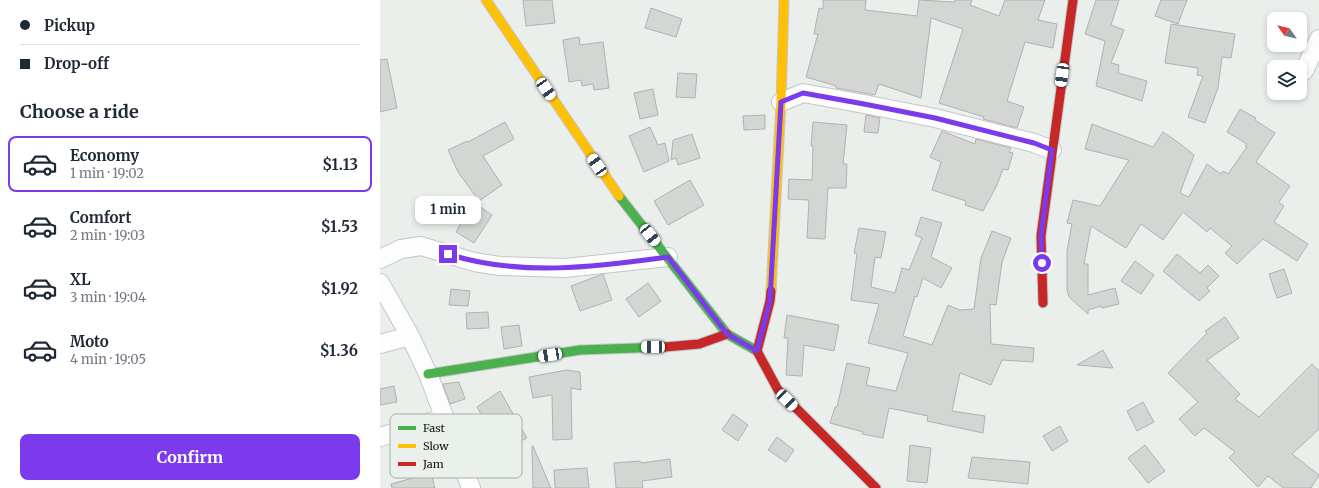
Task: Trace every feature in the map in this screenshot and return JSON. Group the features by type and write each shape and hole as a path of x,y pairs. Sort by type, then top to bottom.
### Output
{"street":[{"path":"486,0 614,190 727,334 757,351 778,390 876,488"},
{"path":"757,351 770,300 781,102 784,0"},
{"path":"1043,303 1041,236 1073,0"},
{"path":"1307,65 1319,39"},
{"path":"781,102 803,93 935,118 1034,143 1052,150"},
{"path":"380,259 401,249 421,246 474,262 500,266 565,268 668,257"},
{"path":"380,283 410,336 428,374 443,414"},
{"path":"428,374 580,350 685,346 699,344 727,334"},
{"path":"380,344 410,336"},
{"path":"380,437 390,434"},
{"path":"467,478 471,488"}],"building":[{"path":"523,0 552,0 555,23 526,26"},
{"path":"823,0 866,0 865,10 917,16 919,0 954,2 955,0 972,0 970,5 999,16 1005,0 1045,0 1038,20 1057,24 1053,48 1025,42 1007,101 1024,107 1017,128 983,119 984,117 939,103 963,29 931,18 921,98 879,84 875,95 836,88 836,86 806,77 818,34 814,34 819,8 823,9"},
{"path":"1096,0 1119,0 1111,25 1124,30 1111,63 1119,65 1118,73 1147,81 1142,101 1096,86 1105,41 1085,34"},
{"path":"1161,0 1187,0 1178,24 1155,16"},
{"path":"651,8 682,19 676,37 645,28"},
{"path":"1171,24 1235,34 1231,58 1222,57 1218,88 1205,123 1188,117 1203,76 1197,75 1198,68 1165,63"},
{"path":"579,37 580,45 603,42 609,88 594,90 593,84 582,86 581,80 569,82 563,40"},
{"path":"387,59 397,108 380,112 380,60"},
{"path":"678,73 697,74 695,98 676,97"},
{"path":"653,89 658,115 640,119 634,93"},
{"path":"1240,109 1256,118 1255,120 1275,133 1256,162 1290,186 1279,202 1284,206 1274,222 1308,244 1297,261 1263,239 1237,264 1225,253 1232,246 1210,228 1207,232 1183,212 1163,240 1141,224 1126,248 1091,226 1084,264 1088,264 1088,295 1115,288 1119,304 1102,308 1101,306 1088,310 1088,314 1069,297 1067,290 1067,251 1072,224 1067,223 1073,200 1100,206 1129,160 1085,149 1092,124 1153,147 1163,132 1179,143 1194,155 1180,193 1189,197 1207,164 1221,174 1223,171 1228,174 1247,147 1245,146 1247,144 1227,132"},
{"path":"765,115 765,129 744,130 743,116"},
{"path":"866,115 880,118 878,133 864,132"},
{"path":"505,122 514,139 483,156 502,185 479,201 458,172 448,150 467,141 468,142"},
{"path":"813,122 847,125 843,164 847,164 846,188 828,188 825,239 807,238 809,200 788,199 789,179 812,180 813,146 811,146"},
{"path":"650,127 658,145 665,143 669,161 644,172 629,136"},
{"path":"942,131 975,144 976,139 1011,148 1009,152 1013,153 1008,170 1003,169 997,185 983,211 965,205 966,201 932,190 941,162 930,157"},
{"path":"692,134 700,158 678,165 676,158 671,160 673,140"},
{"path":"690,180 704,205 668,225 654,201"},
{"path":"473,202 492,215 474,243 456,232"},
{"path":"921,217 942,223 931,257 952,268 941,288 923,278 917,297 915,296 903,336 932,345 948,305 960,310 974,309 981,258 992,231 1011,238 1002,262 996,305 990,304 991,344 1034,348 1033,362 1002,360 991,385 960,373 952,411 985,416 983,433 927,421 928,416 889,408 883,438 862,434 863,432 830,423 835,407 837,407 847,363 870,368 866,385 896,391 908,353 868,343 879,304 851,300 857,254 854,253 859,228 886,232 881,258 875,257 871,287 895,293 902,268 909,270 922,238 915,235"},
{"path":"1177,254 1200,273 1208,265 1219,276 1207,288 1210,291 1199,301 1163,271"},
{"path":"1135,261 1154,275 1141,294 1121,281"},
{"path":"1284,269 1292,293 1277,298 1269,274"},
{"path":"603,274 612,300 580,311 571,286"},
{"path":"648,283 661,301 639,317 626,299"},
{"path":"451,289 470,291 468,306 449,305"},
{"path":"488,312 489,328 467,329 466,313"},
{"path":"787,315 839,325 834,351 804,345 802,376 786,375 788,338 784,338"},
{"path":"1225,317 1239,338 1207,360 1240,394 1235,399 1259,417 1312,364 1319,371 1319,429 1292,454 1319,475 1311,488 1283,488 1268,476 1258,487 1229,458 1235,452 1204,428 1195,436 1179,419 1198,402 1168,373 1207,333 1205,331"},
{"path":"519,325 522,346 504,349 501,327"},
{"path":"1103,350 1113,368 1077,365"},
{"path":"567,370 580,372 581,390 571,388 572,439 553,440 552,395 533,398 529,377"},
{"path":"459,382 465,399 450,404 443,384"},
{"path":"394,386 397,402 380,405 380,389"},
{"path":"500,391 513,414 481,414 477,407"},
{"path":"1143,402 1154,422 1137,431 1127,411"},
{"path":"733,414 748,425 738,441 722,430"},
{"path":"1060,426 1068,441 1052,451 1043,436"},
{"path":"522,429 527,438 522,440"},
{"path":"777,437 794,450 786,462 768,450"},
{"path":"910,445 931,448 927,483 907,481"},
{"path":"1145,445 1165,471 1148,483 1128,458"},
{"path":"533,446 551,488 533,488"},
{"path":"972,457 1030,462 1028,484 968,478"},
{"path":"670,459 672,477 642,481 643,488 616,488 614,463 640,461 641,463"},
{"path":"587,468 589,488 555,488 554,470"},
{"path":"413,478 432,478 435,488 392,488 391,484"}],"traffic: fast":[{"path":"619,196 727,334 757,351"},
{"path":"428,374 580,350 665,347"}],"traffic: slow":[{"path":"486,0 619,196"},
{"path":"771,291 781,102 784,0"}],"traffic: jam":[{"path":"1043,303 1041,236 1073,0"},
{"path":"771,291 770,301 757,351 778,390 876,488"},
{"path":"665,347 699,344 727,334"}],"route":[{"path":"448,254 474,262 500,266 565,268 618,264 668,257 727,334 757,351 770,300 781,102 803,93 935,118 1034,143 1052,150 1041,236 1042,263"}]}
